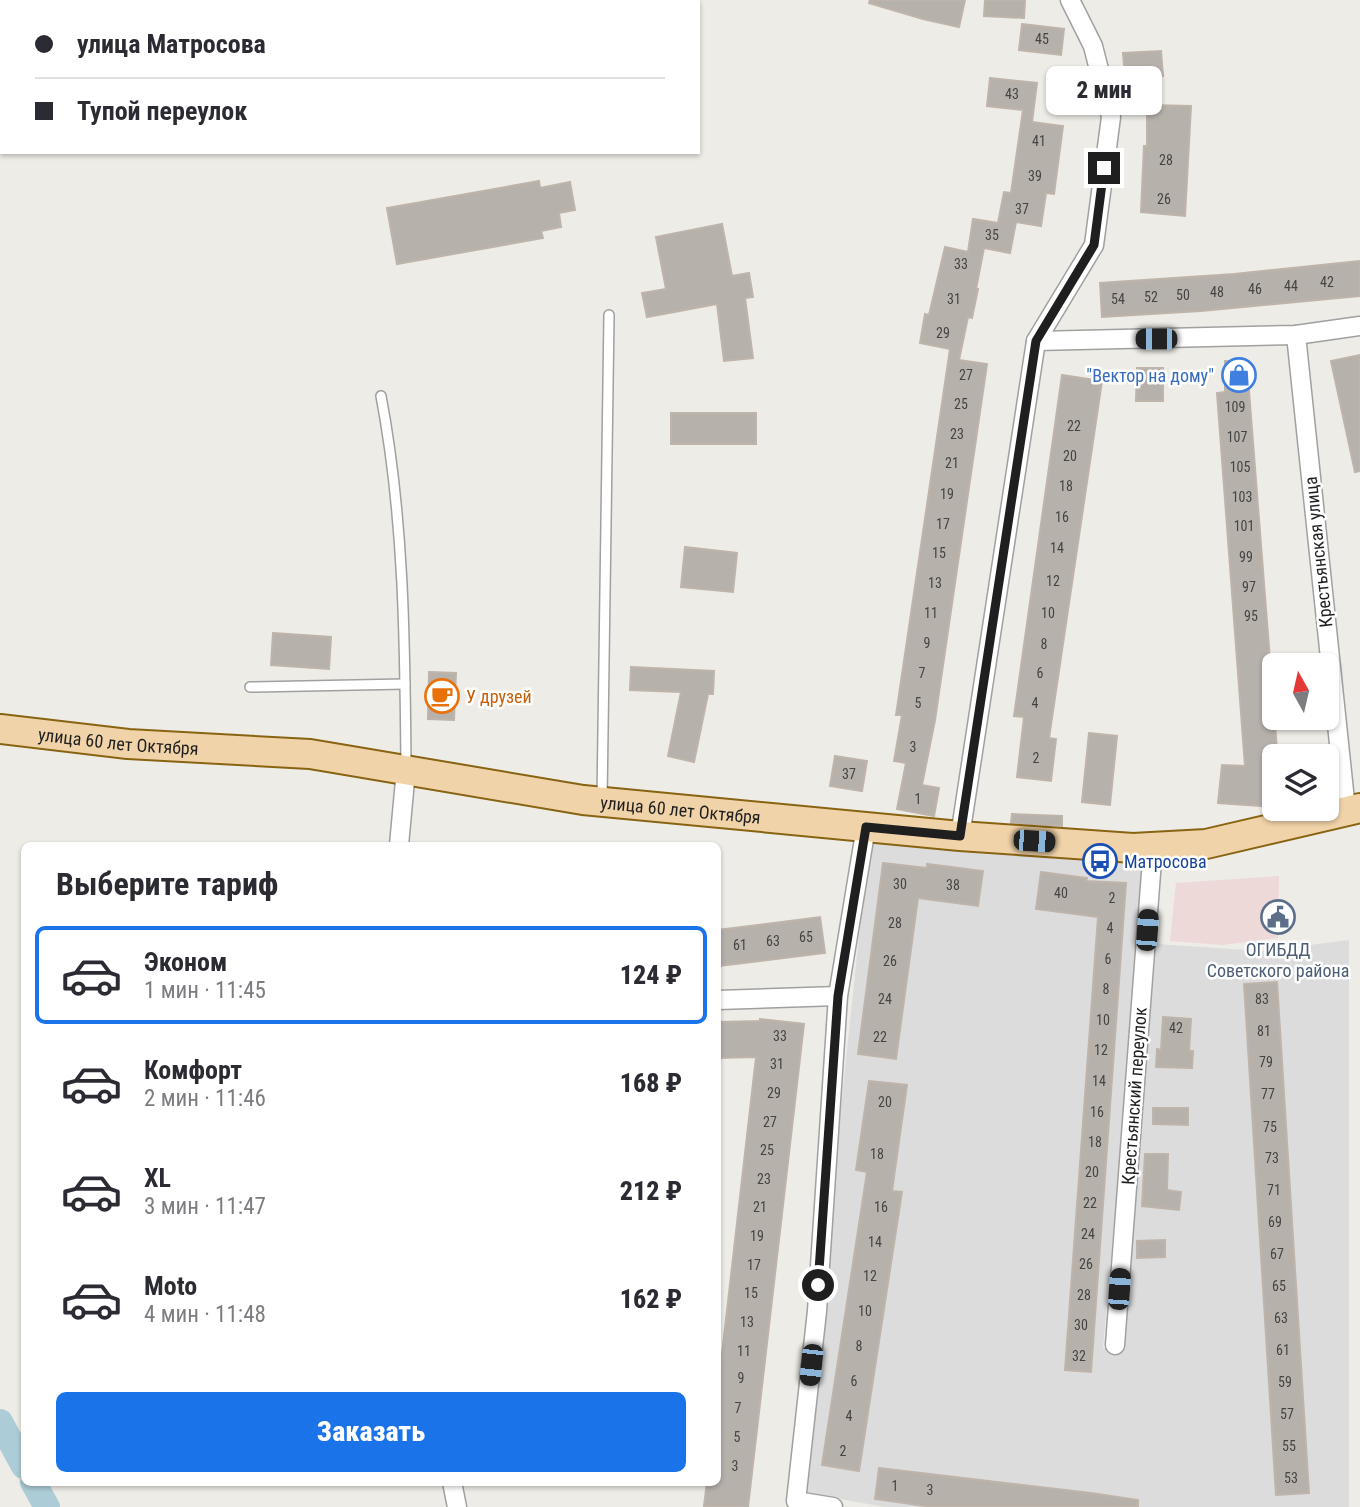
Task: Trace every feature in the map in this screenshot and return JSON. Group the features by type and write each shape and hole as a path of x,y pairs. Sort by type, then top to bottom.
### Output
{"main road":[{"name":"улица 60 лет Октября","path":"0,729 128,744 310,754 602,801 960,836 1133,848 1206,844 1353,809"}],"street":[{"path":"960,836 1036,341 1094,245 1111,117 1093,47 1070,0"},
{"path":"1036,341 1296,335 1360,326"},
{"name":"Крестьянская улица","path":"1296,335 1353,809"},
{"path":"399,842 406,770"},
{"path":"833,1507 796,1501 817,1311 838,996 866,827"},
{"name":"Крестьянский переулок","path":"1115,1345 1153,847"},
{"path":"721,1000 838,996"},
{"path":"453,1486 457,1507"}],"lane":[{"path":"602,801 609,315"},
{"path":"381,396 392,456 405,643 406,770"},
{"path":"250,687 405,684"}],"shaded area":[{"path":"870,833 1146,857 1103,1348 1123,1350 1124,1343 1156,944 1262,951 1349,940 1349,1507 885,1507 800,1492"},
{"path":"1279,876 1278,938 1223,945 1170,941 1176,883"}],"building":[{"path":"870,0 965,0 959,27 869,3"},
{"path":"985,0 1025,0 1024,18 984,16"},
{"path":"1022,24 1064,29 1061,55 1019,50"},
{"path":"1161,51 1163,76 1125,78 1123,53"},
{"path":"990,78 1037,83 1032,122 1063,126 1054,194 1046,193 1041,226 1016,222 1010,253 984,248 972,318 968,317 959,360 987,364 935,720 922,785 939,788 934,816 897,809 906,763 894,761 902,715 896,715 950,349 920,343 925,314 929,315 945,247 968,252 973,219 998,223 1004,192 1011,193 1023,110 987,106"},
{"path":"1147,105 1191,106 1185,216 1141,212 1144,146 1147,146"},
{"path":"539,181 540,188 570,182 575,210 559,213 561,227 541,231 543,238 397,264 387,208"},
{"path":"722,224 732,276 749,273 753,297 745,298 753,358 724,361 717,304 647,317 642,293 666,289 656,237"},
{"path":"1360,261 1360,296 1102,317 1100,283 1234,274"},
{"path":"1360,355 1360,471 1355,472 1331,361"},
{"path":"1225,361 1249,361 1269,653 1262,653 1262,730 1275,730 1277,744 1262,744 1262,806 1218,803 1222,765 1245,766 1217,393 1225,392"},
{"path":"1137,368 1163,368 1163,401 1136,401"},
{"path":"1062,375 1102,381 1049,738 1056,739 1051,781 1017,777 1024,717 1014,716"},
{"path":"671,413 756,413 756,444 671,444"},
{"path":"685,547 737,553 733,592 681,587"},
{"path":"273,633 331,637 329,669 271,665"},
{"path":"631,667 714,671 713,694 708,694 694,762 668,756 681,692 630,690"},
{"name":"У друзей","path":"429,672 456,673 454,720 428,719"},
{"path":"1089,733 1117,736 1110,805 1082,802"},
{"path":"835,756 867,761 862,791 830,786"},
{"path":"1012,814 1062,816 1062,826 1011,823"},
{"path":"883,863 927,868 927,864 983,871 978,906 918,898 896,1059 858,1054"},
{"path":"1041,872 1087,878 1086,881 1126,883 1091,1372 1065,1370 1098,917 1036,909"},
{"path":"820,917 825,953 721,966 721,930"},
{"path":"1277,982 1309,1493 1276,1495 1244,984"},
{"path":"1163,1017 1191,1019 1189,1051 1193,1051 1192,1068 1156,1067 1157,1049 1161,1050"},
{"path":"721,1022 804,1024 748,1507 704,1506 706,1486 721,1486 721,1363 756,1057 721,1058"},
{"path":"869,1081 907,1085 892,1191 902,1192 859,1471 822,1465 867,1172 856,1170"},
{"path":"1153,1108 1188,1108 1188,1125 1153,1124"},
{"path":"1145,1154 1168,1154 1167,1190 1181,1192 1179,1210 1142,1206"},
{"path":"1165,1240 1165,1257 1137,1258 1137,1241"},
{"path":"879,1468 1138,1500 1138,1507 932,1507 875,1499"}],"waterway":[{"path":"0,1422 21,1460"},
{"path":"35,1486 47,1507"}],"place":[{"name":"\"Вектор на дому\"","path":"1239,375"},
{"name":"У друзей","path":"442,696"},
{"name":"Матросова","path":"1100,861"},
{"name":"ОГИБДД Советского района","path":"1278,917"}],"route":[{"path":"818,1285 838,996 866,827 960,836 1036,341 1094,245 1104,168"}]}
